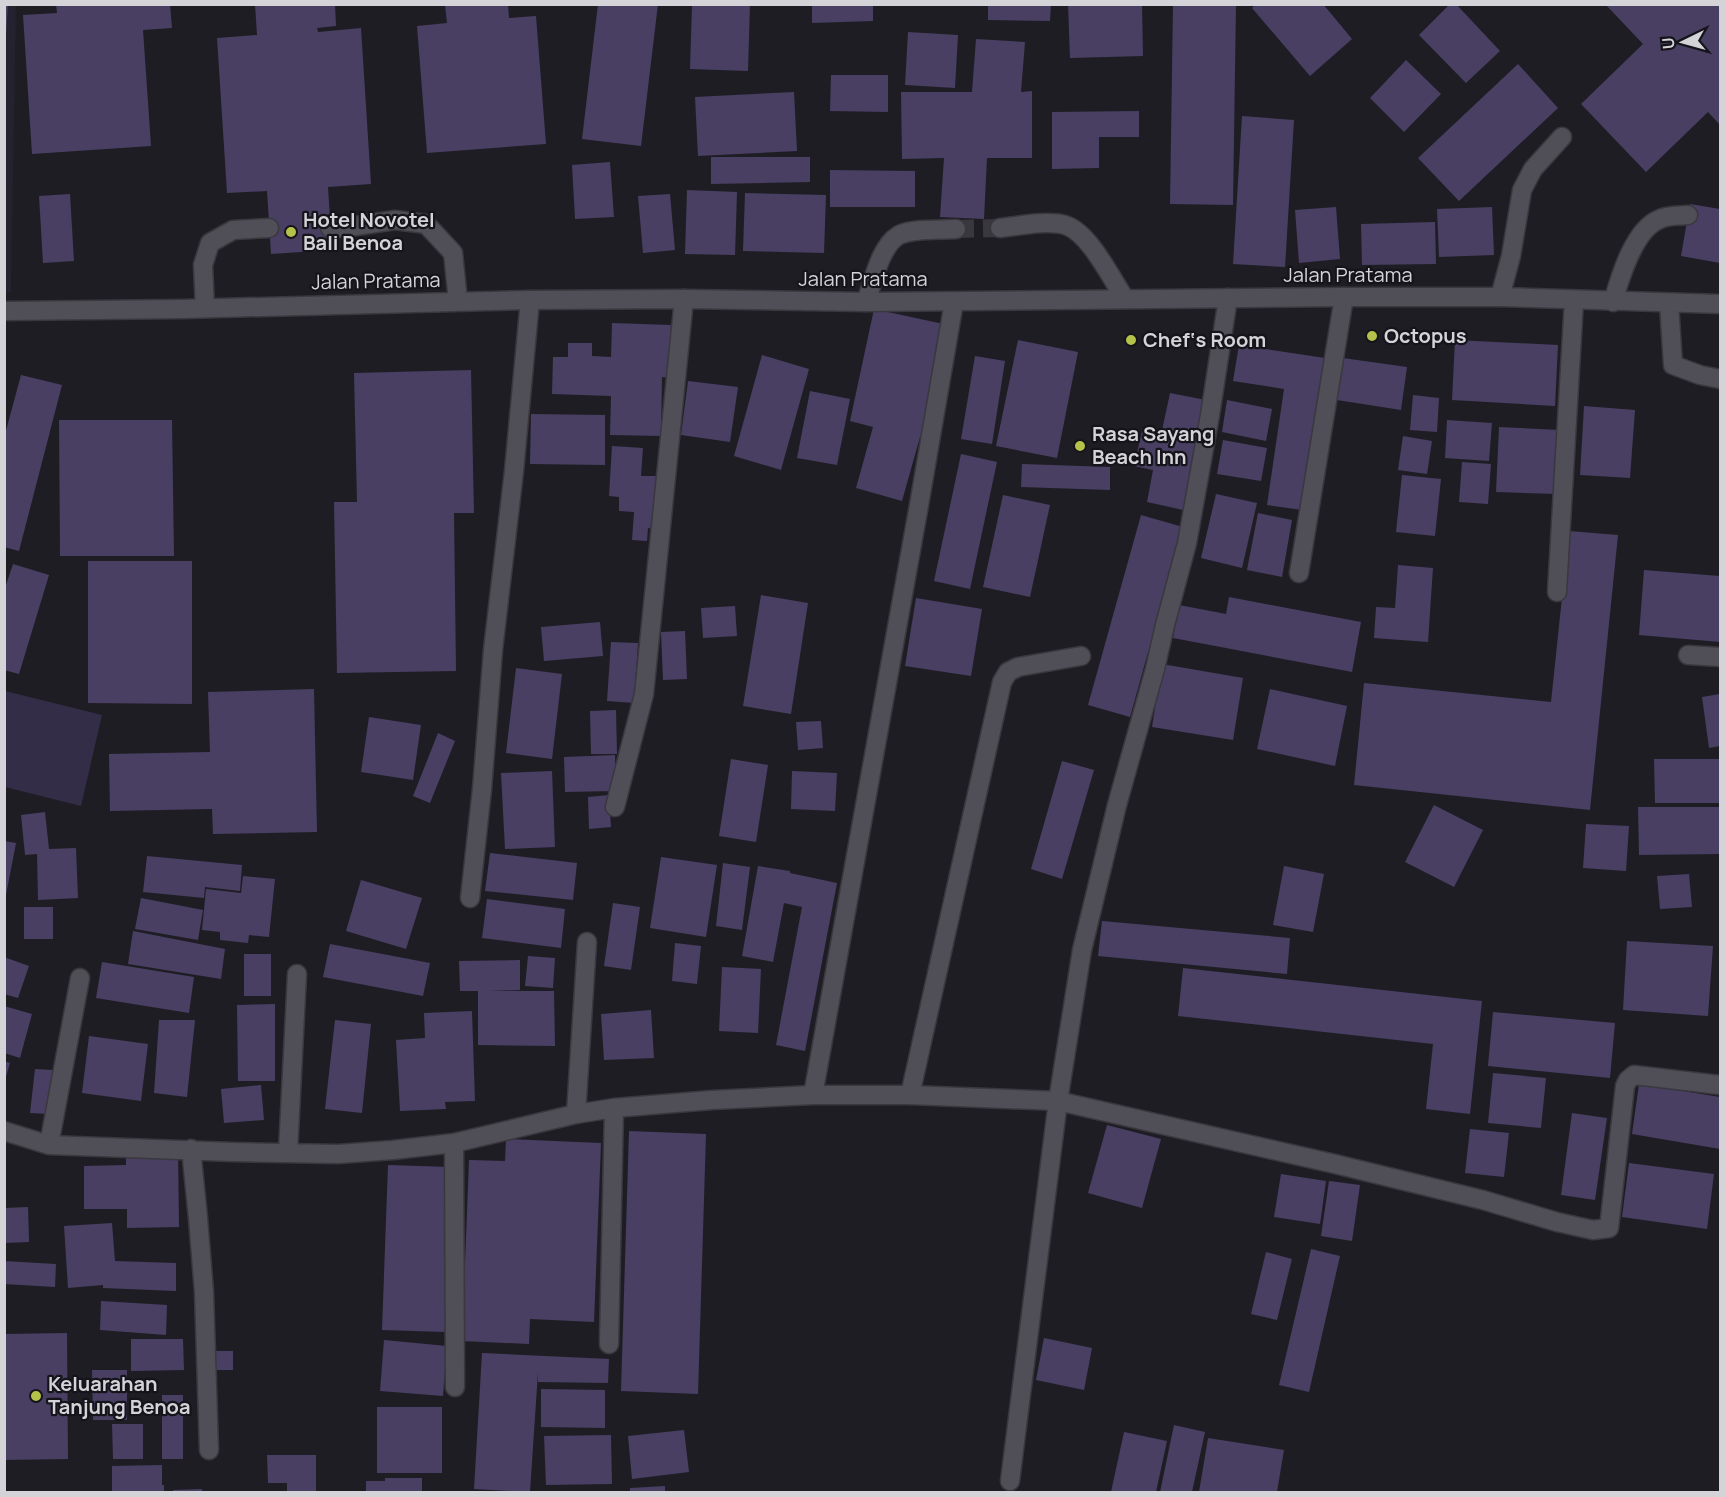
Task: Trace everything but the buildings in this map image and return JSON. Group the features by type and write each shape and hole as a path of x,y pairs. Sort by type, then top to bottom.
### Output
{"street":[{"path":"1500,297 1511,256 1522,190 1533,169 1562,137"},
{"path":"1613,302 1624,264 1644,230 1660,218 1688,215"},
{"path":"330,228 395,220 426,224 453,253 458,301"},
{"path":"1000,228 1063,224 1076,230 1090,245 1125,299"},
{"path":"205,308 203,265 210,243 233,230 269,228"},
{"path":"866,302 883,253 892,240 901,234 924,230 956,229"},
{"path":"1299,573 1344,297"},
{"name":"Jalan Pratama","path":"4,311 458,301 684,299 954,302 1500,297 1720,304"},
{"path":"1010,1481 1058,1101 1082,950 1117,805 1187,543 1228,298"},
{"path":"615,807 644,694 684,299"},
{"path":"470,898 482,789 493,650 514,471 530,300"},
{"path":"1557,592 1574,300"},
{"path":"813,1095 954,302"},
{"path":"1669,303 1672,365 1720,379"},
{"path":"1688,655 1720,657"},
{"path":"910,1095 1002,682 1008,672 1018,667 1081,656"},
{"path":"576,1114 587,942"},
{"path":"288,1152 297,974"},
{"path":"49,1145 80,978"},
{"path":"4,1131 49,1145 339,1154 454,1143 576,1114 614,1108 712,1100 813,1095 910,1095 1058,1101 1335,1164 1483,1200 1593,1230 1609,1228 1625,1086 1630,1077 1634,1075 1720,1085"},
{"path":"609,1344 614,1108"},
{"path":"454,1143 455,1387"},
{"path":"191,1149 204,1292 209,1450"}],"shaded area":[{"path":"4,5 16,5 11,292 5,292"},
{"path":"5,691 102,715 81,806 5,787"}],"tunnel":[{"path":"956,229 1000,228"}],"place":[{"name":"Hotel Novotel Bali Benoa","path":"291,232"},
{"name":"Octopus","path":"1372,336"},
{"name":"Chef‘s Room","path":"1131,340"},
{"name":"Rasa Sayang Beach Inn","path":"1080,446"},
{"name":"Keluarahan Tanjung Benoa","path":"36,1396"}]}
